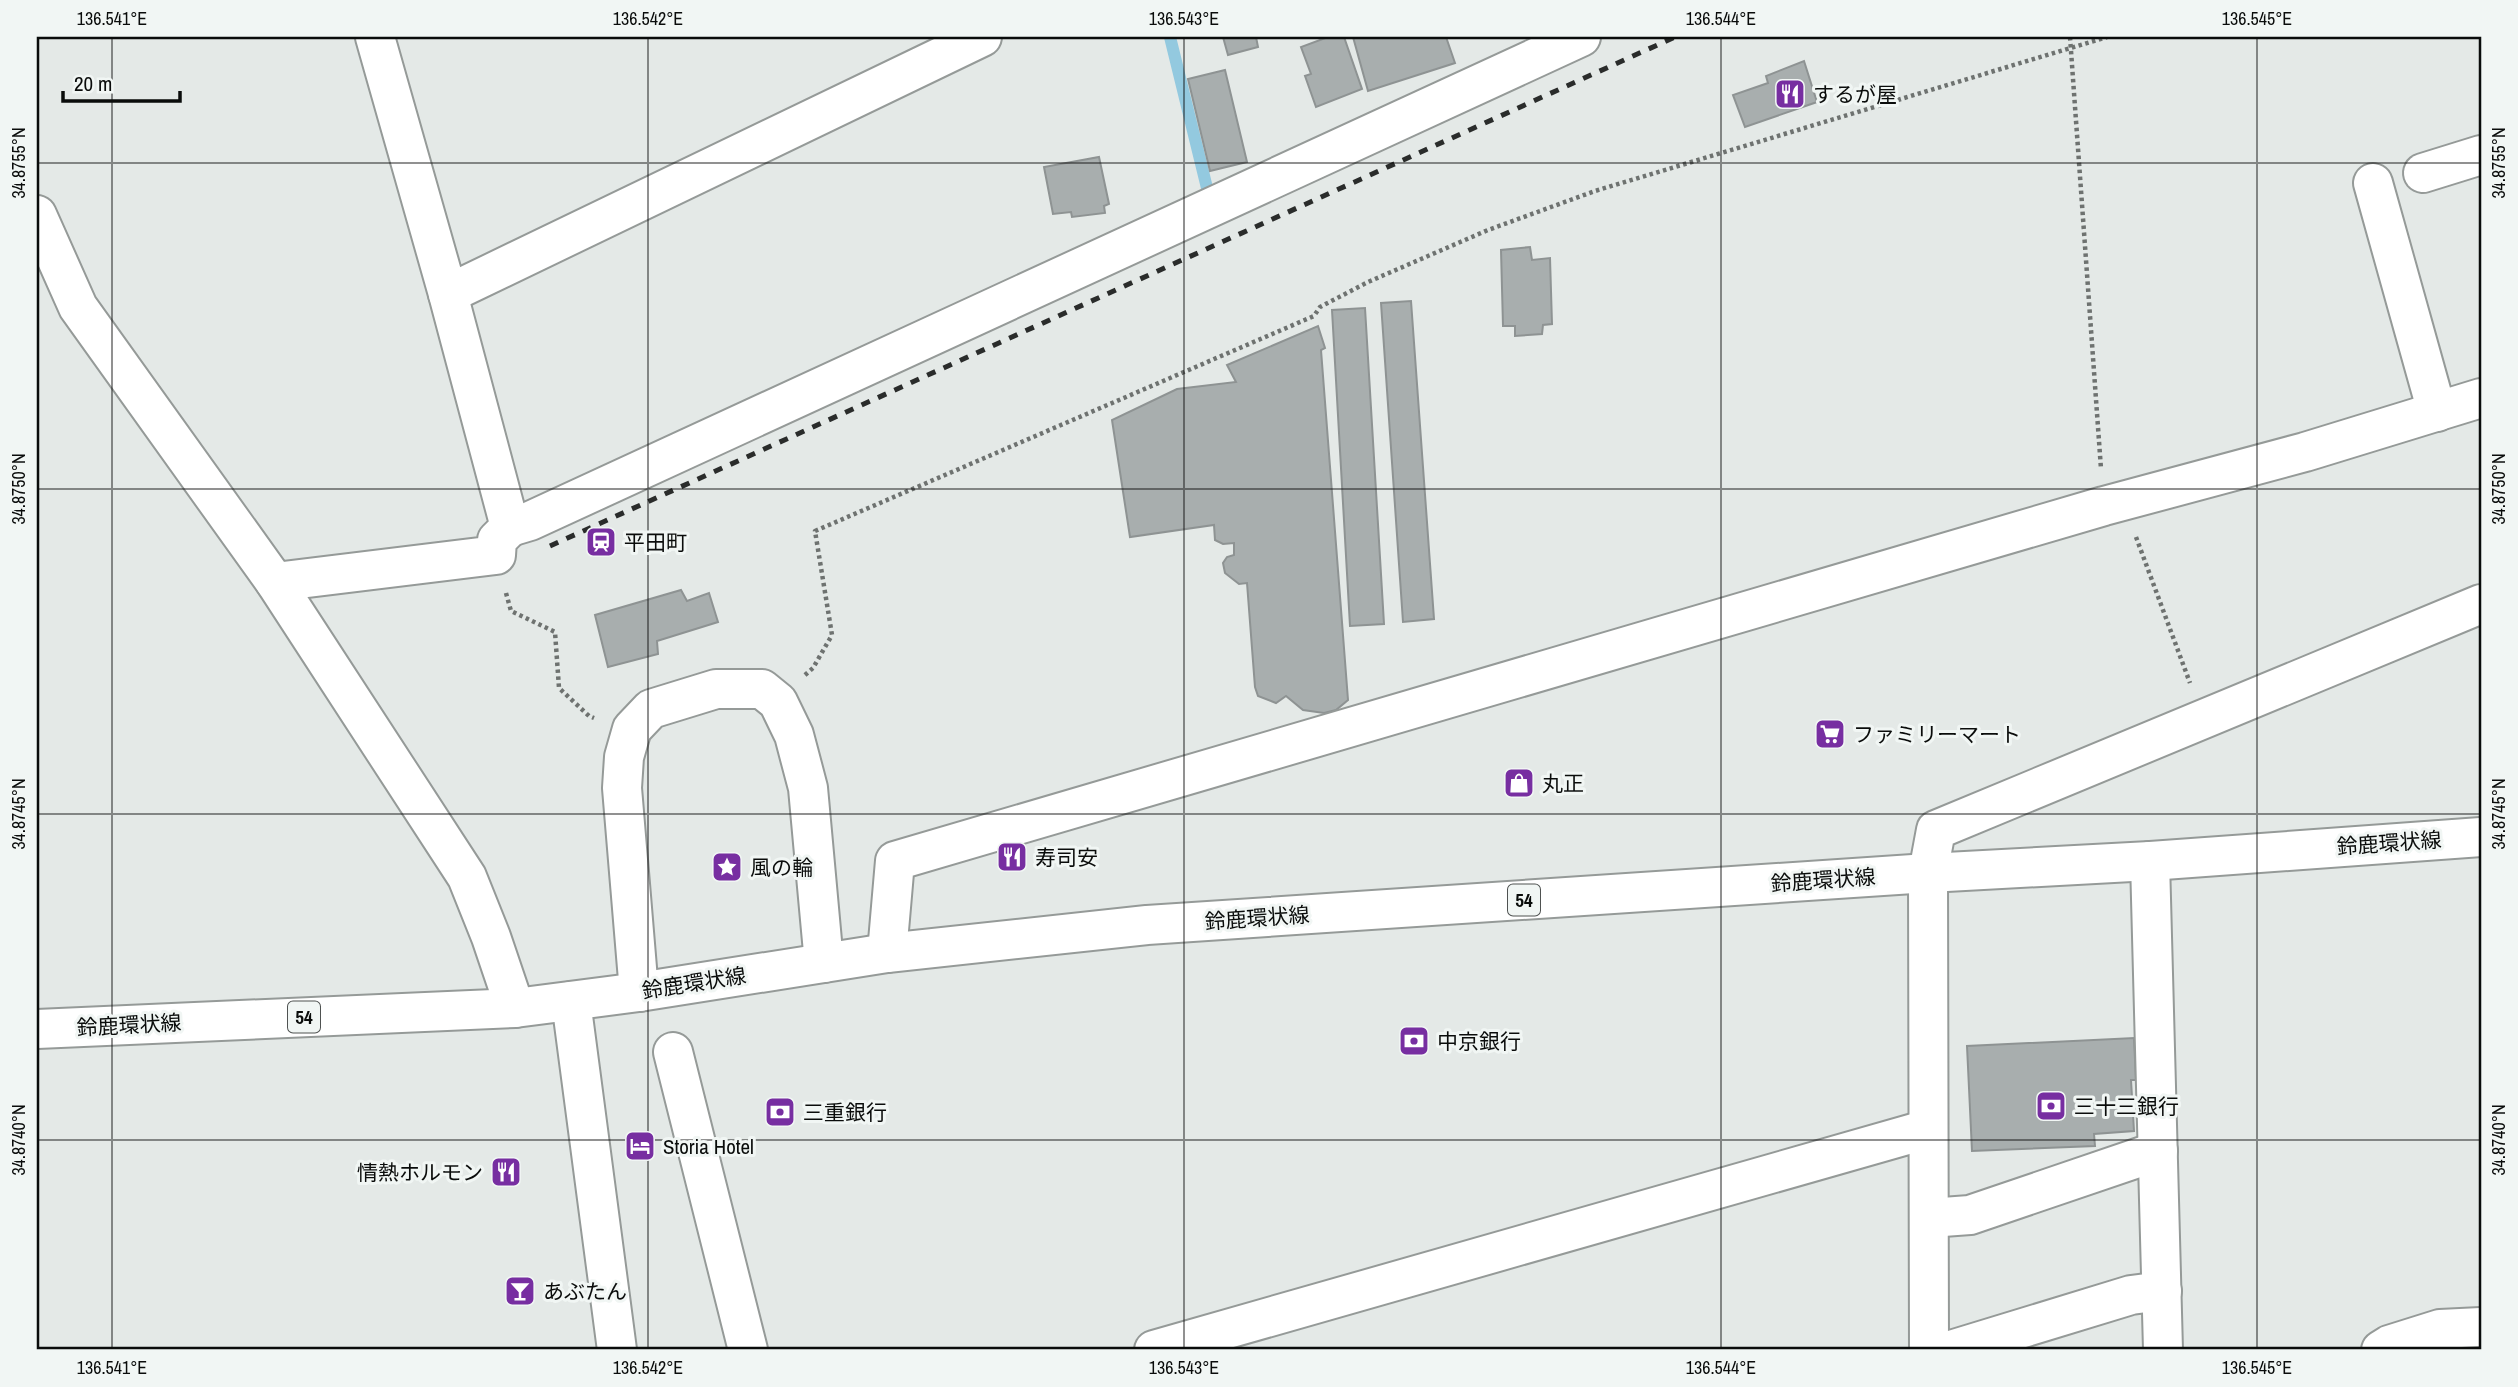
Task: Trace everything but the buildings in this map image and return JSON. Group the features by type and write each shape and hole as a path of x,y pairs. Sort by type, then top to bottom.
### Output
{"street":[{"path":"374,37 448,294 503,541"},
{"path":"448,294 982,37"},
{"path":"275,582 503,541 543,516 1581,37"},
{"path":"2423,173 2481,155"},
{"path":"2374,183 2437,412"},
{"path":"38,220 78,307 275,582 467,877 515,1008"},
{"path":"887,953 895,860 2113,503 2305,452 2481,398"},
{"path":"1929,1350 1928,873 1936,830 2481,604"},
{"path":"639,992 622,788 624,757 632,729 651,709 716,689 762,689 778,702 794,735 808,788 824,963"},
{"name":"鈴鹿環状線","path":"37,1030 515,1008 639,992 887,953 1147,925 1928,873 2150,861 2481,836"},
{"path":"2150,861 2163,1350"},
{"path":"571,1001 617,1350"},
{"path":"673,1052 748,1350"},
{"path":"1154,1350 1928,1129"},
{"path":"1929,1218 1970,1215 2158,1152"},
{"path":"1951,1350 2130,1295 2162,1291"},
{"path":"2381,1350 2440,1329 2481,1327"}],"path":[{"path":"2070,37 2113,503 2203,719"},
{"path":"778,702 813,668 832,635 815,531 1314,316 1320,307 1368,282 1488,230 1595,191 2107,37"},
{"path":"503,541 511,611 555,632 559,688 589,716 632,729"}],"waterway":[{"path":"1170,37 1207,188"}],"railway":[{"path":"550,546 1675,37"}],"place":[{"name":"するが屋","path":"1790,94"},
{"name":"平田町","path":"601,542"},
{"name":"ファミリーマート","path":"1830,734"},
{"name":"丸正","path":"1519,783"},
{"name":"寿司安","path":"1012,857"},
{"name":"風の輪","path":"727,867"},
{"name":"中京銀行","path":"1414,1041"},
{"name":"三十三銀行","path":"2051,1106"},
{"name":"三重銀行","path":"780,1112"},
{"name":"Storia Hotel","path":"640,1146"},
{"name":"情熱ホルモン","path":"506,1172"},
{"name":"あぶたん","path":"520,1291"}]}
